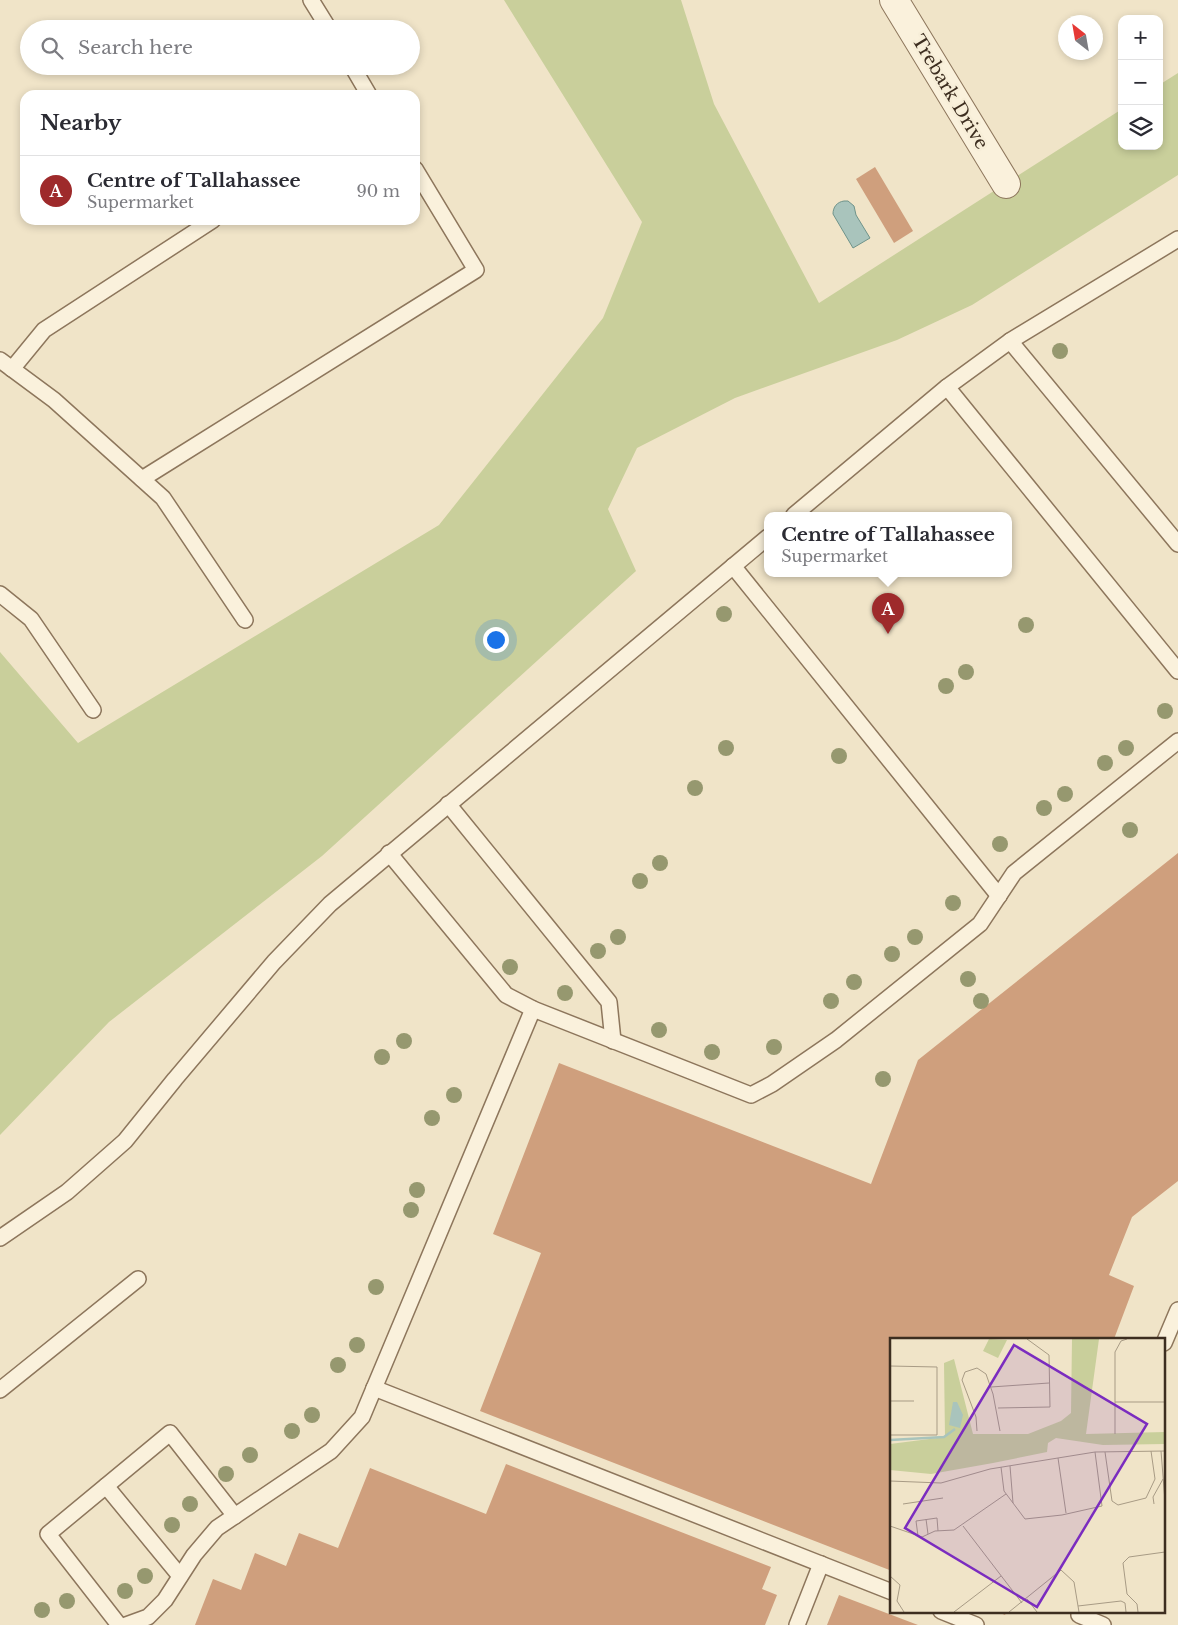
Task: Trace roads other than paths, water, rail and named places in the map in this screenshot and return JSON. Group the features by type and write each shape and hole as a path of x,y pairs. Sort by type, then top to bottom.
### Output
{"street":[{"name":"Trebark Drive","path":"894,0 1006,184"}],"lane":[{"path":"311,0 323,20"},
{"path":"357,75 366,90"},
{"path":"142,479 476,270 420,178"},
{"path":"205,225 44,330 6,364 54,400 163,498 245,620"},
{"path":"798,512 948,387 1010,341 1178,239"},
{"path":"1010,341 1178,544"},
{"path":"948,387 1178,671"},
{"path":"0,1238 68,1192 126,1140 274,962 330,904 764,540"},
{"path":"733,566 999,896"},
{"path":"0,594 31,619 93,710"},
{"path":"390,853 506,994 533,1008 613,1041 751,1095 772,1084 836,1040 980,924 1014,873 1178,741"},
{"path":"448,804 609,1002 613,1041"},
{"path":"126,1625 148,1617 165,1600 194,1555 217,1528 331,1451 362,1417 533,1008"},
{"path":"0,1390 138,1279"},
{"path":"1166,1338 1178,1310"},
{"path":"374,1388 890,1591"},
{"path":"119,1625 48,1534 170,1433 234,1516"},
{"path":"106,1486 180,1576"},
{"path":"797,1625 821,1564"},
{"path":"944,1612 976,1625"},
{"path":"1078,1617 1104,1625"}],"water":[{"path":"848,201 854,206 856,215 870,238 853,248 833,214 836,205"}],"place":[{"name":"Centre of Tallahassee","path":"888,634"}]}
